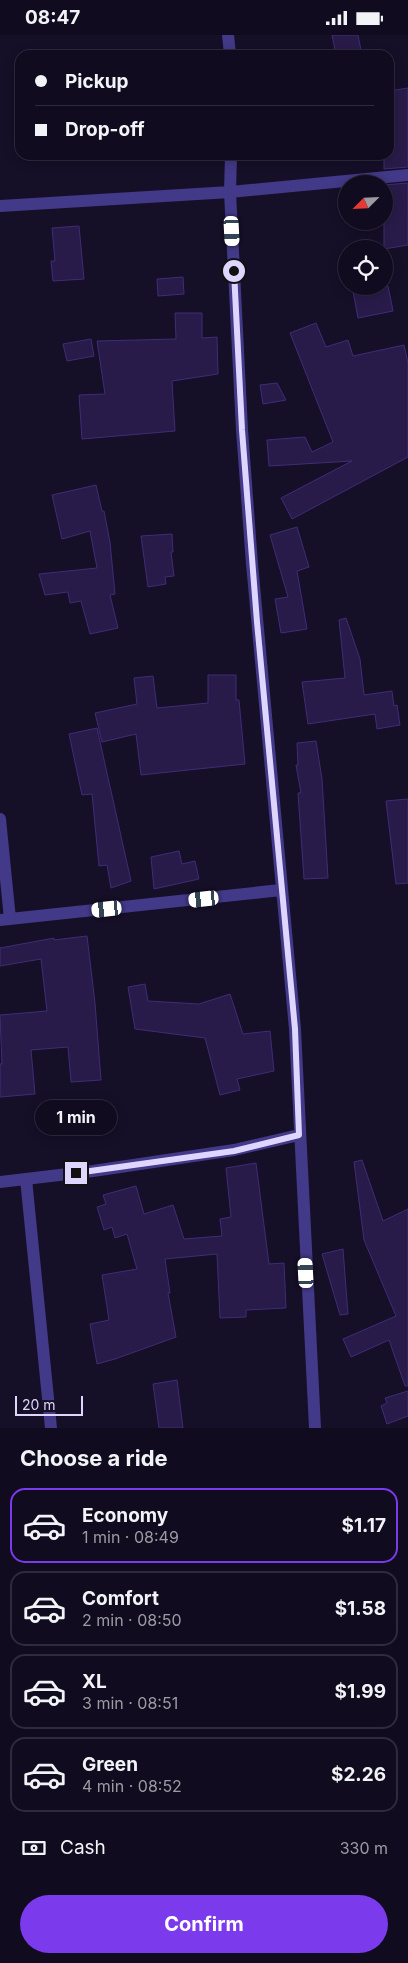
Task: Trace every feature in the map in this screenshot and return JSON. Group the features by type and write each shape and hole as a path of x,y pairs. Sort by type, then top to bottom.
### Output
{"street":[{"path":"228,35 230,50"},
{"path":"231,160 230,191 242,430 281,890 295,1029 315,1428"},
{"path":"0,206 230,191 408,175"},
{"path":"0,819 5,919 281,890"},
{"path":"0,1181 93,1171 234,1151 299,1135"},
{"path":"26,1179 51,1428"}],"building":[{"path":"332,35 358,35 361,50 335,50"},
{"path":"408,88 408,167 384,169 384,160 394,160 394,90"},
{"path":"408,183 408,245 393,248 393,240 384,240 384,230 393,230 393,184"},
{"path":"79,226 84,279 53,281 51,261 55,261 52,228"},
{"path":"183,277 184,294 158,296 157,279"},
{"path":"354,295 390,295 393,311 358,318"},
{"path":"175,313 202,313 202,338 217,337 218,374 172,381 175,431 82,439 79,395 105,394 97,341 176,339"},
{"path":"316,323 326,347 348,340 353,356 404,345 408,363 408,457 292,519 281,498 352,461 269,466 267,440 305,437 312,452 333,442 290,333"},
{"path":"91,339 94,356 67,361 63,344"},
{"path":"277,383 286,400 263,404 260,385"},
{"path":"96,485 102,511 104,511 110,542 115,594 110,595 118,628 90,634 81,601 70,603 68,592 45,595 39,574 97,568 90,531 62,539 52,495"},
{"path":"297,527 309,567 297,571 307,629 281,633 275,599 288,597 270,535"},
{"path":"172,534 173,552 171,552 174,576 165,577 166,584 148,587 141,536"},
{"path":"346,618 360,659 364,695 392,691 394,706 397,705 400,725 377,729 375,714 308,724 302,682 345,678 339,620"},
{"path":"208,675 236,675 236,700 239,700 245,764 141,775 136,734 102,742 95,713 137,704 134,678 153,676 157,708 208,703"},
{"path":"97,728 131,881 111,888 107,865 99,866 92,794 82,795 69,734"},
{"path":"316,741 322,779 328,878 304,879 298,793 301,793 296,765 298,765 297,743"},
{"path":"408,799 408,883 396,884 386,801"},
{"path":"179,851 182,864 195,861 199,879 154,889 151,857"},
{"path":"87,936 101,1080 71,1082 68,1047 31,1050 35,1094 0,1097 0,1064 2,1064 0,1015 47,1011 41,959 0,966 0,948 54,938 54,940"},
{"path":"145,984 148,1001 199,1004 230,994 243,1034 270,1031 274,1071 237,1079 240,1090 220,1095 205,1038 135,1029 128,987"},
{"path":"362,1160 383,1221 408,1209 408,1386 405,1386 389,1340 351,1357 343,1339 396,1316 364,1240 354,1162"},
{"path":"256,1163 269,1264 284,1263 286,1308 246,1310 246,1317 220,1318 217,1254 165,1259 170,1293 168,1293 176,1337 97,1364 90,1324 109,1320 102,1275 137,1269 127,1234 115,1238 112,1227 104,1230 97,1207 106,1204 103,1195 136,1186 144,1214 173,1205 184,1239 222,1236 220,1219 231,1217 226,1168"},
{"path":"343,1249 348,1314 340,1315 322,1254"},
{"path":"177,1380 183,1428 159,1428 153,1384"},
{"path":"408,1391 408,1416 387,1424 381,1406 387,1403 385,1398"}],"route":[{"path":"76,1173 234,1151 299,1135 295,1029 257,622 242,430 234,271"}]}
